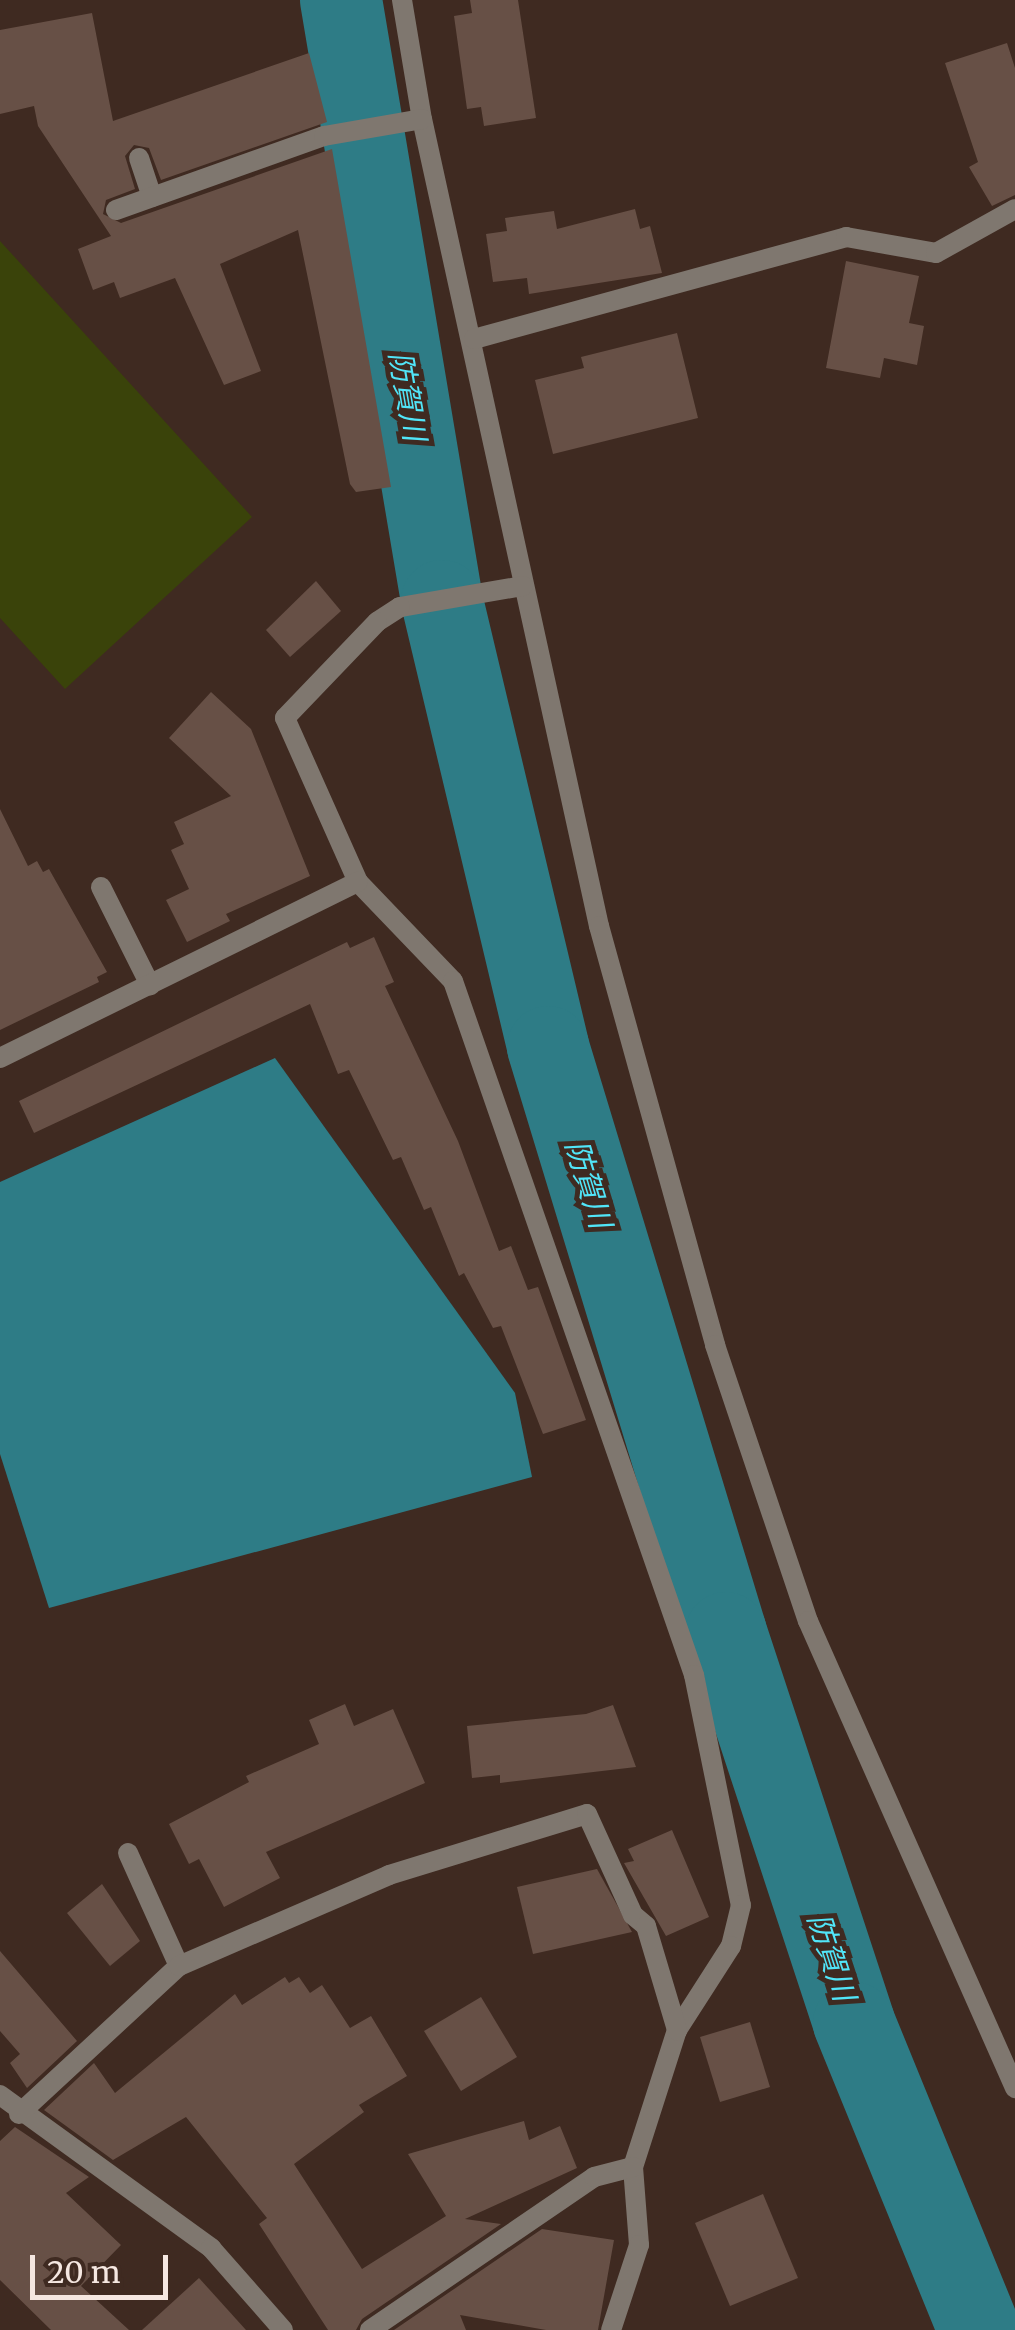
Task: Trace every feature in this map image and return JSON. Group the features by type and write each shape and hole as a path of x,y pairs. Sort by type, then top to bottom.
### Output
{"street":[{"path":"402,0 422,119 474,339 599,926 715,1345 808,1621 1015,2088"},
{"path":"116,210 324,136 422,119"},
{"path":"139,158 152,198"},
{"path":"474,339 846,237 936,252 1015,209"},
{"path":"524,586 400,607 377,622 286,718 358,882 452,981 694,1676 742,1905 732,1946 677,2030 632,2167 639,2245 610,2330"},
{"path":"0,1058 358,882"},
{"path":"101,887 150,985"},
{"path":"19,2114 178,1966 390,1875 588,1814 633,1915 646,1926 677,2030"},
{"path":"128,1854 178,1966"},
{"path":"0,2095 19,2114 211,2248 283,2330"},
{"path":"370,2330 594,2177 632,2167"}],"green space":[{"path":"0,241 252,517 65,689 0,618"}],"water":[{"path":"275,1058 515,1393 532,1477 49,1608 0,1454 0,1182"}],"building":[{"path":"470,0 518,0 536,118 484,126 481,107 467,109 454,16 472,13"},
{"path":"92,13 113,121 309,53 327,122 161,180 149,148 134,145 125,156 135,189 106,200 103,214 121,223 332,149 391,487 356,492 350,484 298,230 220,264 261,371 224,385 175,278 120,298 114,282 93,290 78,249 111,236 38,126 34,106 0,114 0,30"},
{"path":"1007,43 1015,68 1015,195 992,206 969,167 978,162 945,63"},
{"path":"635,209 640,229 650,226 662,273 529,294 527,278 493,282 486,234 507,231 505,218 554,211 557,229"},
{"path":"846,261 919,276 909,323 924,326 917,365 884,358 880,378 826,368"},
{"path":"677,333 698,418 553,454 535,380 584,368 581,357"},
{"path":"316,581 341,611 290,657 266,630"},
{"path":"211,692 251,729 310,876 226,914 230,921 187,942 166,900 189,889 171,850 184,844 174,822 231,796 169,738"},
{"path":"0,809 28,866 37,861 43,872 49,869 107,972 97,977 99,982 0,1030"},
{"path":"374,937 394,982 385,986 458,1141 499,1251 511,1246 528,1290 538,1287 586,1420 543,1434 501,1326 493,1328 464,1273 459,1276 431,1207 424,1210 401,1157 393,1160 349,1070 338,1074 310,1004 34,1133 19,1101 347,942 350,948"},
{"path":"345,1704 354,1726 393,1709 425,1783 266,1852 280,1878 224,1907 199,1859 189,1864 169,1824 249,1782 246,1776 319,1744 309,1720"},
{"path":"613,1705 636,1767 500,1783 500,1775 472,1778 467,1726 586,1714"},
{"path":"672,1830 709,1917 666,1936 624,1863 634,1861 628,1849"},
{"path":"597,1869 632,1932 533,1954 517,1887"},
{"path":"102,1884 140,1941 110,1966 67,1913"},
{"path":"0,1951 77,2041 27,2088 10,2063 20,2054 0,2031"},
{"path":"285,1977 289,1983 299,1977 310,1993 322,1985 350,2028 371,2016 407,2076 359,2105 364,2112 294,2164 362,2269 446,2216 408,2154 524,2121 529,2140 560,2126 577,2168 465,2219 501,2224 362,2319 356,2330 328,2330 259,2224 267,2218 186,2117 113,2160 44,2110 94,2063 115,2093 235,1994 242,2005"},
{"path":"481,1997 517,2057 461,2091 424,2031"},
{"path":"750,2022 770,2087 720,2102 700,2037"},
{"path":"15,2127 89,2177 66,2193 121,2245 81,2286 129,2330 51,2330 0,2280 0,2141"},
{"path":"763,2194 798,2278 730,2306 695,2223"},
{"path":"542,2229 614,2240 598,2330 546,2330 460,2315 466,2330 394,2330"},
{"path":"199,2278 246,2330 142,2330"}],"waterway":[{"name":"防賀川","path":"341,0 442,601 548,1047 726,1633 854,2023 979,2330"}]}
